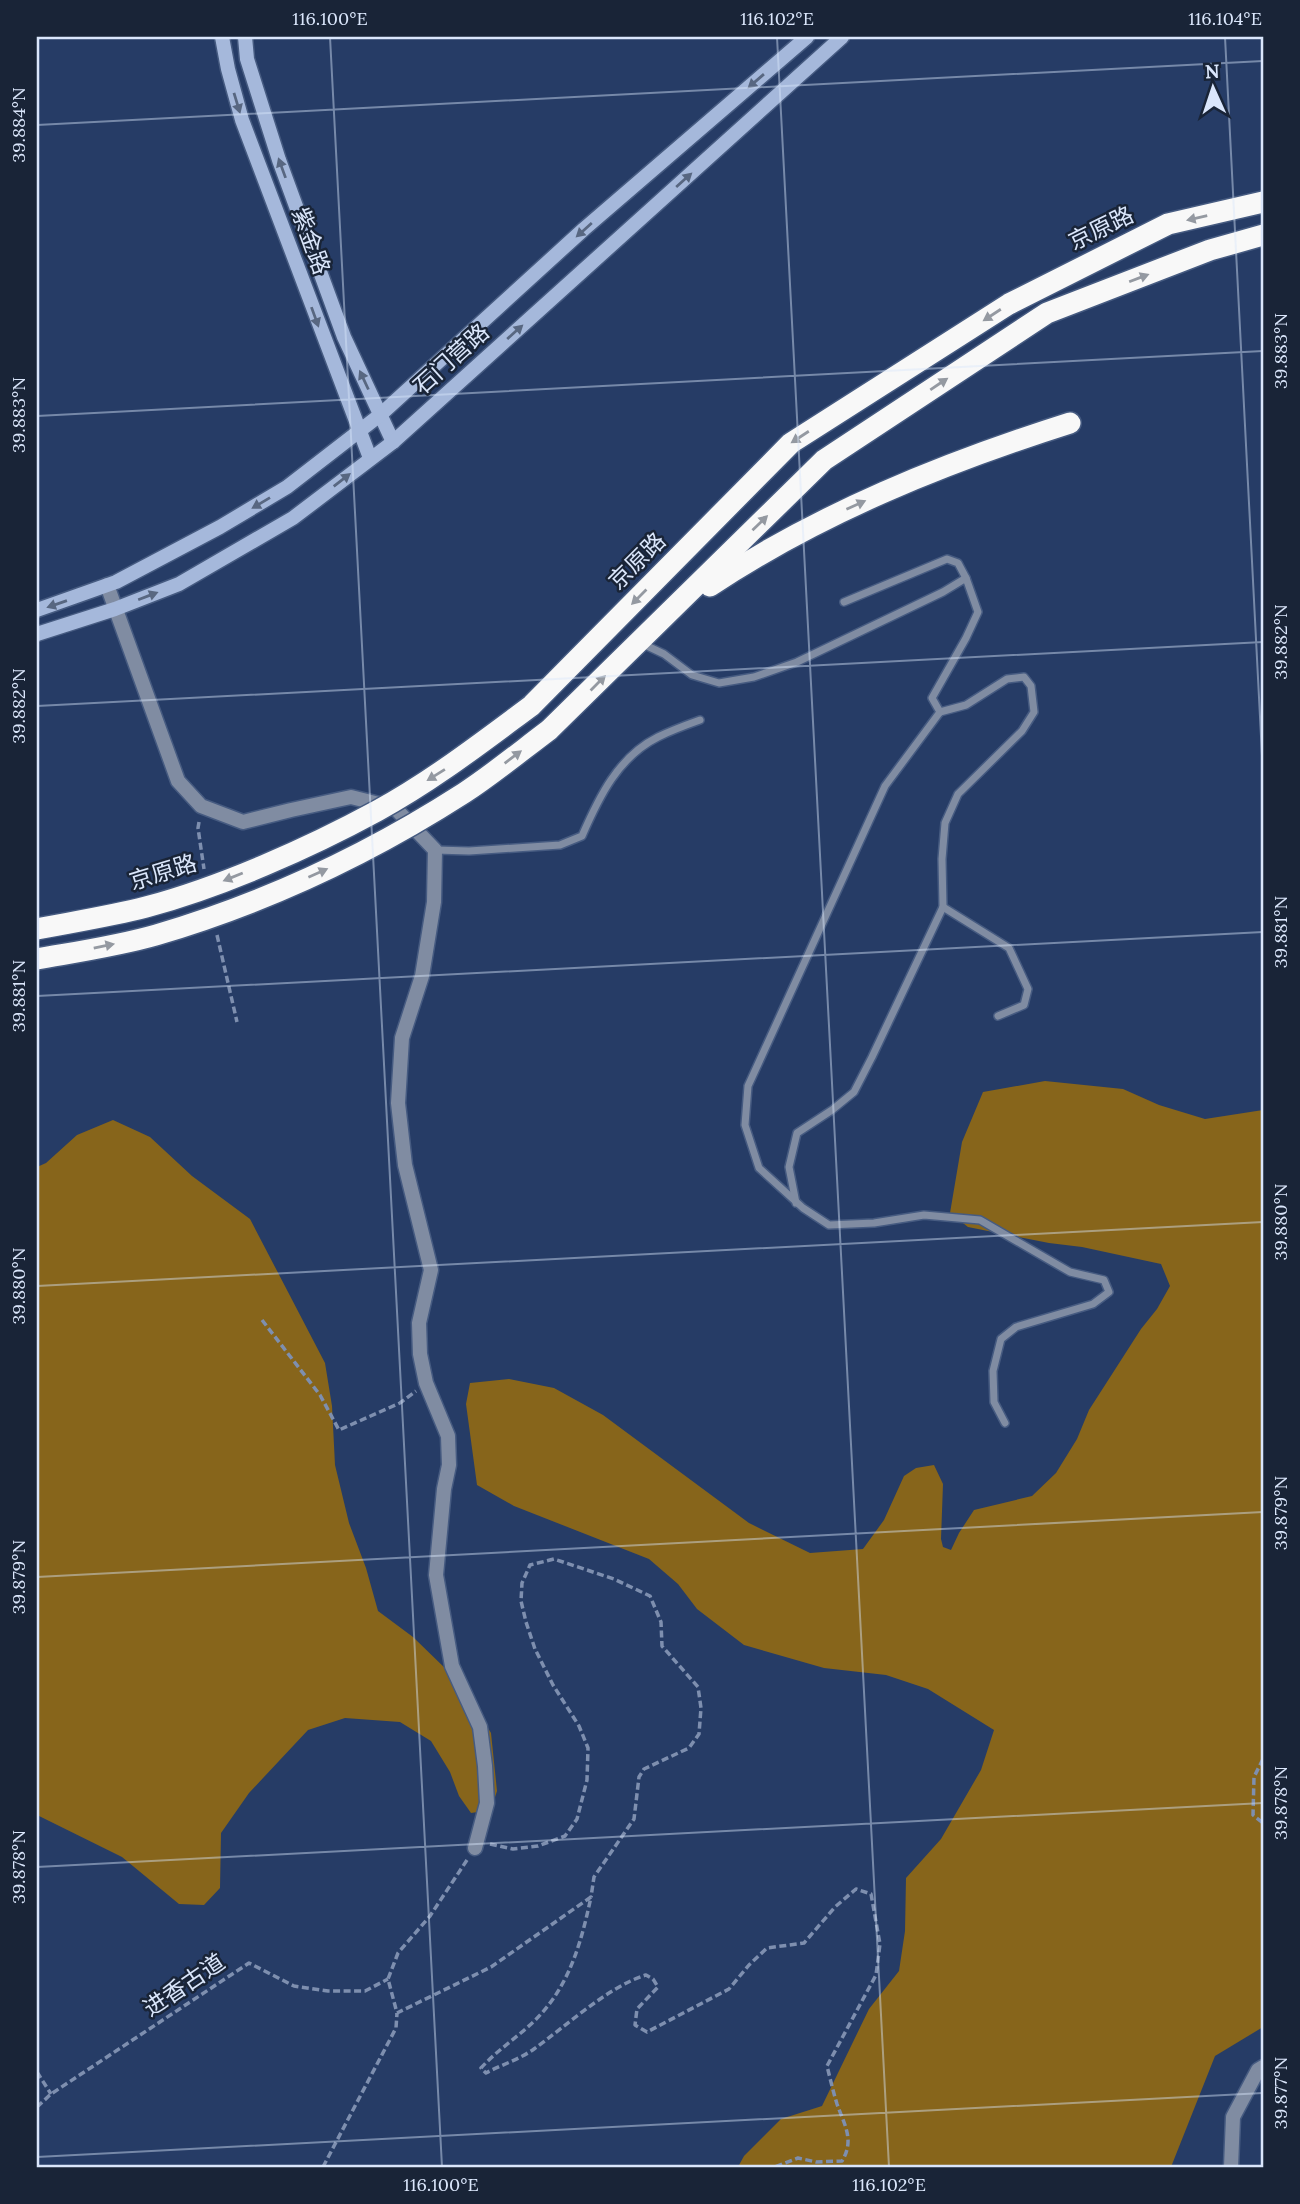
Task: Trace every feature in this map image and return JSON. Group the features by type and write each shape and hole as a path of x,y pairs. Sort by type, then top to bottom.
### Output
{"highway":[{"name":"京原路","path":"37,929 147,906 226,880 378,811 450,767 531,706 791,443 1009,304 1168,224 1263,202"},
{"path":"37,959 155,935 237,908 323,872 392,837 467,792 549,730 824,460 1047,313 1210,250 1263,235"},
{"path":"670,612 747,561 843,511 930,473 1070,423"}],"main road":[{"name":"紫金路","path":"222,37 242,120 370,458"},
{"name":"紫金路","path":"245,37 253,81 279,160 344,337 393,442"},
{"name":"石门营路","path":"37,610 107,585 165,558 287,486 360,432 584,229 807,37"},
{"name":"石门营路","path":"37,634 115,609 178,584 293,518 393,442 842,37"}],"street":[{"path":"107,585 178,781 201,806 243,822 351,797 395,808 435,850 434,902 422,976 402,1038 398,1103 405,1165 431,1270 419,1323 420,1354 426,1383 448,1445 449,1465 444,1489 436,1575 452,1667 480,1727 485,1766 487,1803 475,1845"},
{"path":"1231,2167 1233,2117 1258,2070 1263,2067"}],"lane":[{"path":"844,602 947,559 958,563 978,611 932,698 940,712"},
{"path":"639,642 664,654 692,675 719,683 754,677 797,662 943,592 966,578"},
{"path":"796,1202 789,1167 797,1133 854,1092 894,1012 943,906 942,859 945,823 958,794 1022,731 1034,712 1031,686 1024,677 1007,679 966,705 940,712 885,786 748,1086 745,1125 759,1168 796,1202 829,1225 874,1223 924,1215 980,1220 1070,1272 1104,1280 1108,1292 1093,1304 1016,1327 1001,1339 993,1371 993,1392 994,1402 1005,1423"},
{"path":"435,850 468,851 560,845 582,836 599,797 621,765 656,738 700,720"},
{"path":"943,906 1009,948 1028,989 1024,1005 998,1016"}],"path":[{"path":"262,1320 320,1395 338,1430 400,1403 426,1383"},
{"path":"323,2167 396,2028 397,2012 388,1979 398,1953 430,1916 475,1845 513,1849 538,1846 565,1836 577,1819 587,1780 588,1748 579,1726 553,1685 535,1649 521,1601 522,1583 530,1565 554,1559 614,1579 650,1596 662,1622 662,1646 698,1687 701,1708 699,1734 689,1748 644,1769 639,1777 634,1819 594,1877 582,1937 569,1974 542,2014 481,2068 486,2073 531,2051 577,2015 634,1979 646,1975 653,1979 658,1987 637,2010 635,2025 646,2032 729,1989 767,1948 804,1943 835,1907 856,1889 870,1894 880,1944 876,1975 827,2066 837,2104 848,2128 846,2153 842,2161 816,2162 798,2158 775,2167"},
{"path":"1263,1759 1254,1777 1253,1815 1263,1823"},
{"path":"397,2012 491,1967 591,1897"},
{"name":"进香古道","path":"51,2094 249,1963 294,1986 328,1992 365,1991 388,1979"},
{"path":"37,2072 51,2094 37,2106"}],"shaded area":[{"path":"1045,1081 1123,1089 1159,1105 1205,1119 1263,1110 1263,2027 1215,2056 1171,2167 738,2167 744,2156 781,2119 822,2106 869,2009 899,1971 905,1931 906,1878 941,1839 981,1770 994,1730 928,1689 886,1675 824,1668 744,1645 697,1609 678,1584 649,1559 514,1506 477,1485 466,1404 470,1383 509,1379 554,1388 603,1415 749,1523 810,1553 863,1549 884,1520 904,1476 916,1468 934,1465 943,1484 941,1539 943,1547 951,1550 974,1510 1032,1496 1056,1473 1077,1439 1089,1410 1170,1286 1161,1264 968,1227 950,1213 962,1142 983,1092"},
{"path":"113,1120 150,1137 192,1176 250,1219 325,1363 332,1406 335,1465 349,1523 378,1611 413,1637 449,1672 472,1701 491,1733 497,1791 491,1810 471,1813 459,1796 450,1772 431,1741 400,1722 345,1718 308,1730 249,1793 221,1833 220,1888 204,1905 179,1904 122,1857 37,1815 37,1167 46,1163 77,1135"}]}
